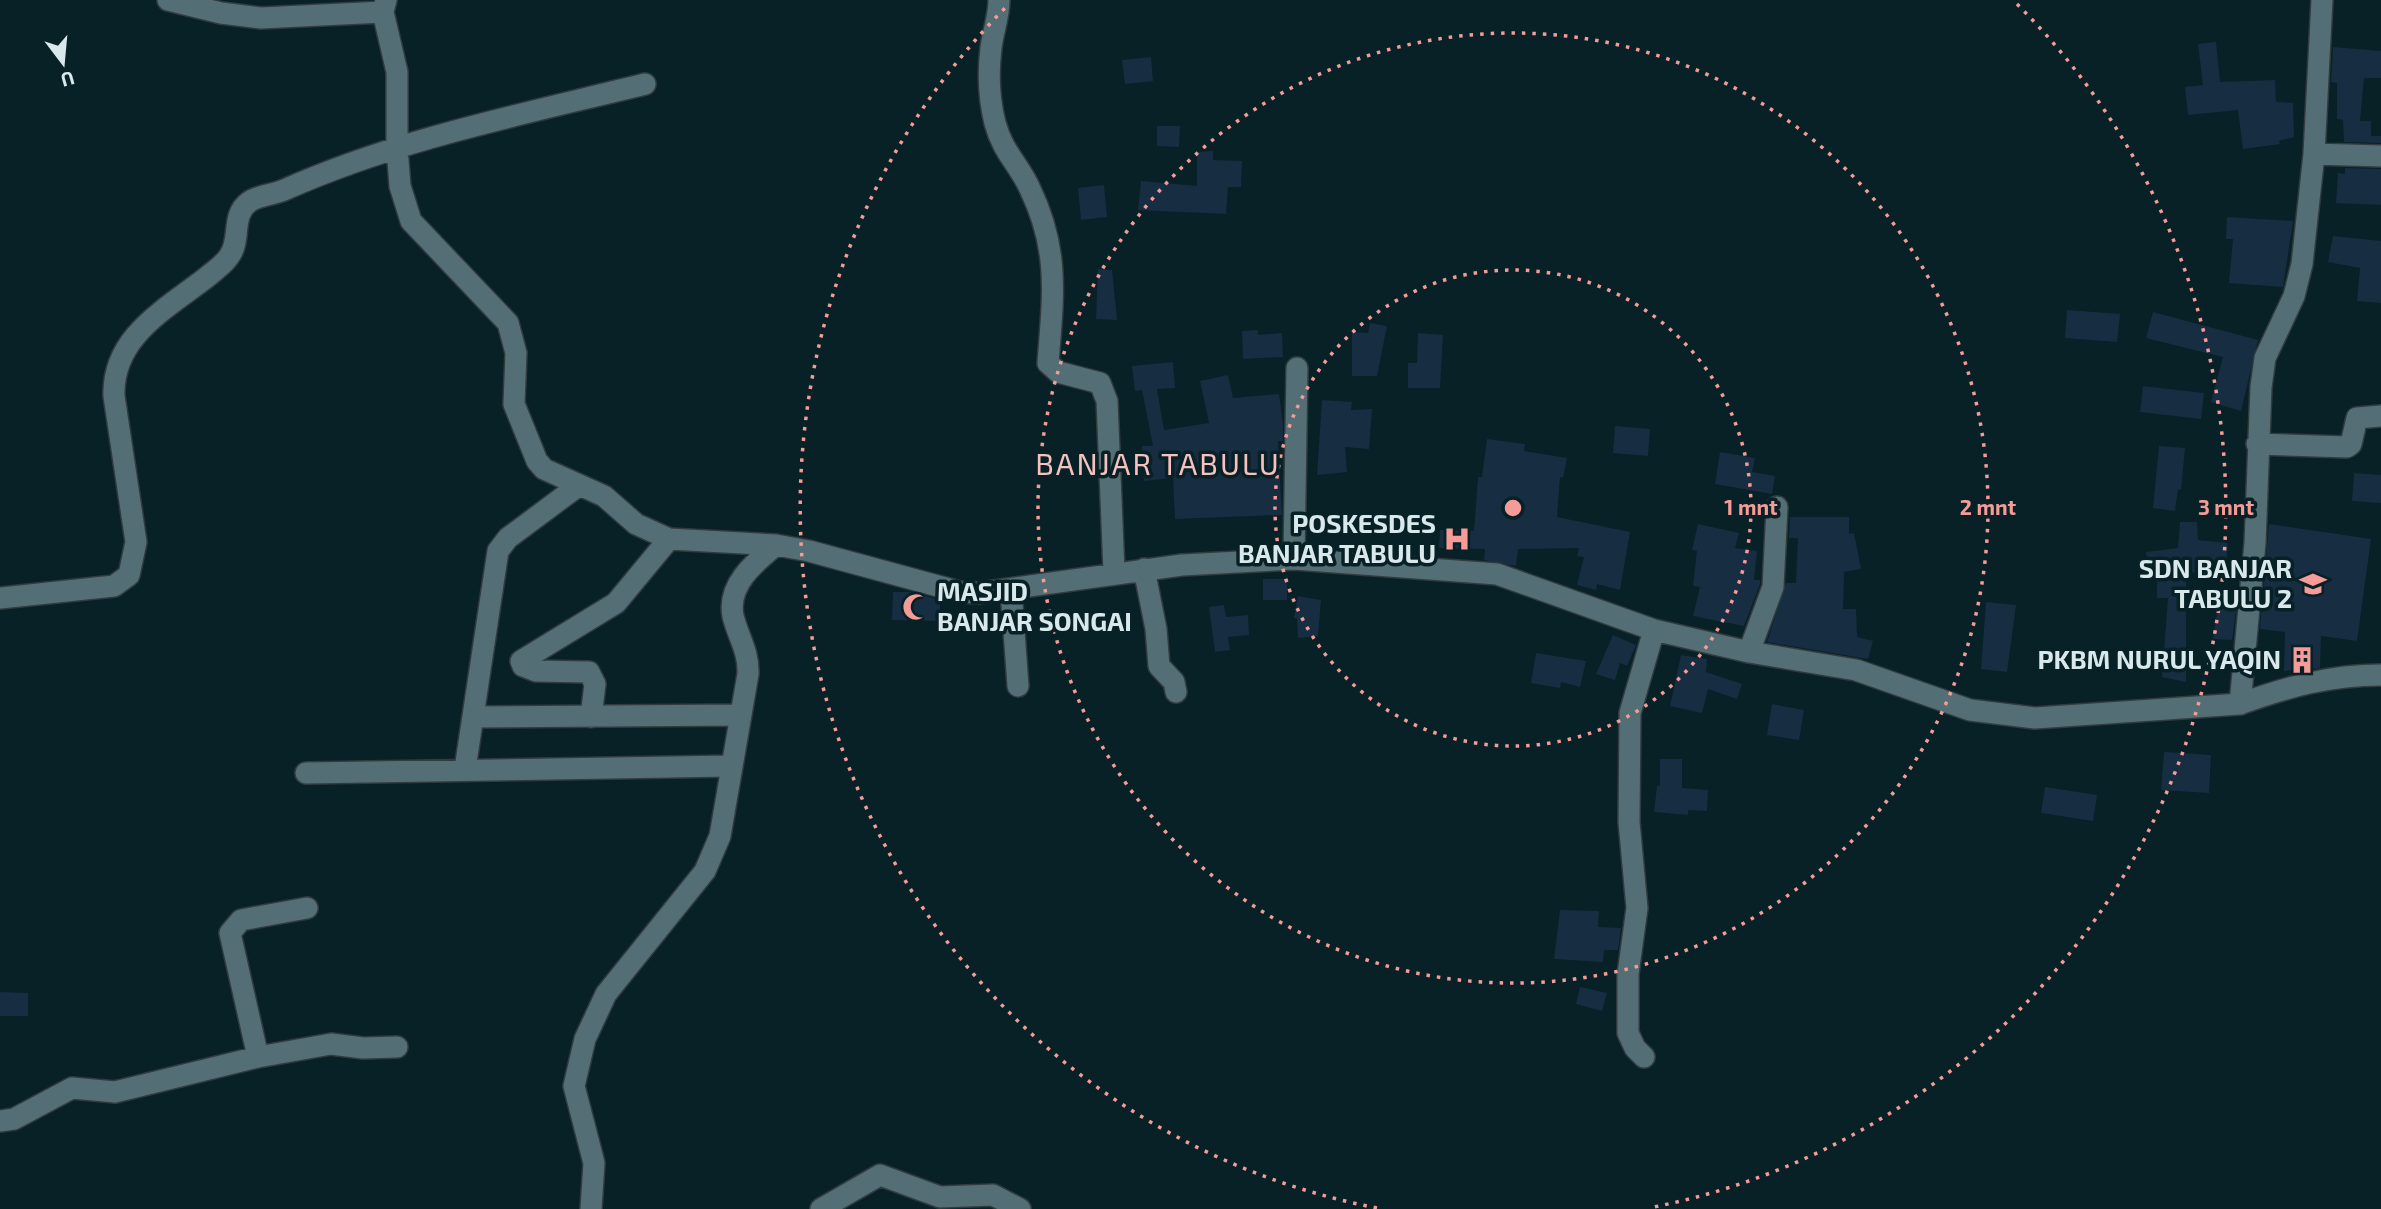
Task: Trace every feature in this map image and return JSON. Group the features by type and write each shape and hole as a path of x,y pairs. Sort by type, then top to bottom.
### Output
{"street":[{"path":"168,0 220,13 261,18 385,6 397,72 400,186 411,221 508,323 516,353 514,404 537,461 555,477 604,496 636,524 669,539 776,545 809,551 960,592 1012,590 1144,569 1294,559 1497,574 1654,630 1749,652 1856,670 1970,710 2003,716 2035,718 2240,704 2294,685 2332,677 2381,675"},
{"path":"999,0 989,78 995,123 1012,163 1034,196 1054,258 1048,363 1058,372 1100,383 1107,401 1114,572"},
{"path":"2240,704 2255,543 2257,444 2265,358 2294,296 2302,264 2314,154 2322,0"},
{"path":"0,598 114,586 128,575 136,542 114,396 113,377 119,357 138,331 231,254 241,209 251,200 283,191 301,181 397,148 645,84"},
{"path":"2314,154 2381,156"},
{"path":"1294,559 1297,368"},
{"path":"2257,444 2347,447 2351,444 2357,418 2381,416"},
{"path":"466,768 498,551 508,538 578,486"},
{"path":"1749,652 1773,587 1777,507"},
{"path":"591,717 595,684 589,672 536,671 523,666 521,662 616,603 669,539"},
{"path":"591,1209 594,1163 573,1086 585,1039 606,994 705,871 720,836 749,657 733,617 733,598 741,579 753,564 776,545"},
{"path":"1144,569 1156,629 1159,666 1174,682 1176,692"},
{"path":"1012,590 1018,686"},
{"path":"1644,1057 1635,1048 1628,1033 1628,974 1637,908 1629,822 1630,713 1654,630"},
{"path":"473,717 741,715"},
{"path":"306,773 466,768 730,766"},
{"path":"258,1057 230,933 241,920 306,908"},
{"path":"0,1121 14,1119 72,1088 115,1092 258,1057 331,1044 363,1048 397,1047"},
{"path":"821,1209 880,1175 940,1197 993,1195 1020,1209"}],"building":[{"path":"2216,42 2220,82 2275,80 2276,102 2293,103 2294,137 2279,141 2280,144 2243,149 2238,110 2188,115 2185,87 2203,85 2198,44"},
{"path":"2333,47 2381,51 2381,78 2364,78 2360,121 2371,121 2371,136 2381,136 2381,143 2344,142 2343,120 2337,119 2337,83 2331,82"},
{"path":"1151,57 1153,81 1125,84 1122,60"},
{"path":"1157,126 1180,126 1179,147 1157,146"},
{"path":"1213,151 1213,160 1242,161 1241,187 1228,187 1226,214 1138,210 1141,181 1197,186 1197,152"},
{"path":"2345,168 2381,169 2381,205 2336,203 2338,173 2345,174"},
{"path":"1104,185 1107,217 1081,220 1078,188"},
{"path":"2227,217 2293,221 2283,287 2229,283 2233,239 2226,239"},
{"path":"2333,236 2381,241 2381,303 2357,301 2360,268 2328,262"},
{"path":"1098,269 1112,270 1117,320 1096,319"},
{"path":"2067,310 2120,314 2117,342 2065,338"},
{"path":"2153,312 2258,340 2241,411 2211,402 2223,357 2146,338"},
{"path":"1370,323 1387,326 1377,376 1352,376 1352,332 1368,333"},
{"path":"1258,330 1258,335 1282,333 1283,357 1243,359 1242,331"},
{"path":"1418,333 1443,335 1440,388 1408,388 1408,363 1417,363"},
{"path":"1173,362 1175,388 1157,389 1164,430 1209,423 1200,381 1228,375 1233,398 1279,394 1283,424 1283,441 1278,441 1282,515 1175,519 1173,478 1144,481 1142,446 1153,446 1142,390 1135,391 1132,366"},
{"path":"2143,386 2204,393 2201,419 2140,412"},
{"path":"1322,400 1352,402 1351,410 1372,409 1369,449 1345,447 1347,472 1317,475"},
{"path":"1615,426 1650,429 1648,456 1613,453"},
{"path":"1487,439 1525,444 1524,451 1567,458 1563,478 1560,477 1557,517 1630,532 1620,590 1597,584 1596,590 1577,585 1584,557 1577,556 1579,548 1518,549 1516,566 1484,560 1485,549 1439,548 1440,530 1474,531 1478,477 1482,477"},
{"path":"2159,446 2185,448 2181,490 2178,489 2175,511 2153,508"},
{"path":"1720,452 1755,458 1752,472 1775,476 1772,494 1715,484"},
{"path":"2354,473 2381,475 2381,503 2352,501"},
{"path":"1790,517 1849,517 1849,534 1854,533 1861,569 1844,572 1843,609 1856,609 1857,637 1873,641 1868,659 1767,642 1786,583 1796,583 1798,538 1789,538"},
{"path":"2180,522 2197,522 2198,540 2228,543 2225,575 2186,572 2186,682 2162,677 2168,598 2157,598 2157,573 2149,574 2146,552 2178,548"},
{"path":"1698,524 1739,533 1735,548 1757,551 1754,580 1760,580 1760,584 1744,626 1693,616 1700,587 1693,586 1697,551 1692,550"},
{"name":"SDN BANJAR TABULU 2","path":"2269,524 2371,539 2357,641 2321,636 2320,668 2284,671 2285,632 2260,629"},
{"path":"1263,579 1287,579 1287,600 1263,600"},
{"name":"MASJID BANJAR SONGAI","path":"893,592 911,592 940,600 940,621 892,620"},
{"path":"1298,596 1321,600 1318,636 1298,638 1297,618 1294,618"},
{"path":"1986,602 2016,605 2007,672 1981,669"},
{"path":"1224,605 1226,617 1248,615 1249,635 1228,637 1230,650 1215,652 1209,607"},
{"path":"2218,607 2236,610 2232,640 2213,639"},
{"path":"1613,635 1636,645 1627,666 1620,663 1615,680 1596,674"},
{"path":"1536,653 1586,661 1580,687 1561,682 1560,688 1531,683"},
{"path":"1681,655 1707,659 1706,672 1742,684 1737,699 1708,689 1702,713 1670,706"},
{"path":"1772,704 1804,710 1799,740 1767,735"},
{"path":"2164,752 2211,755 2209,793 2161,790"},
{"path":"1660,759 1682,759 1682,788 1708,790 1707,811 1688,810 1688,815 1654,812 1657,786 1660,786"},
{"path":"2045,787 2097,795 2093,821 2041,813"},
{"path":"1560,910 1599,911 1598,927 1621,928 1618,950 1604,950 1603,962 1554,959"},
{"path":"1580,987 1607,993 1602,1011 1576,1004"},
{"path":"0,992 28,993 28,1016 0,1016"}],"place":[{"name":"POSKESDES BANJAR TABULU","path":"1457,539"},
{"name":"SDN BANJAR TABULU 2","path":"2313,584"},
{"name":"MASJID BANJAR SONGAI","path":"916,607"},
{"name":"PKBM NURUL YAQIN","path":"2302,660"}],"district":[{"name":"BANJAR TABULU","path":"1158,465"}]}
